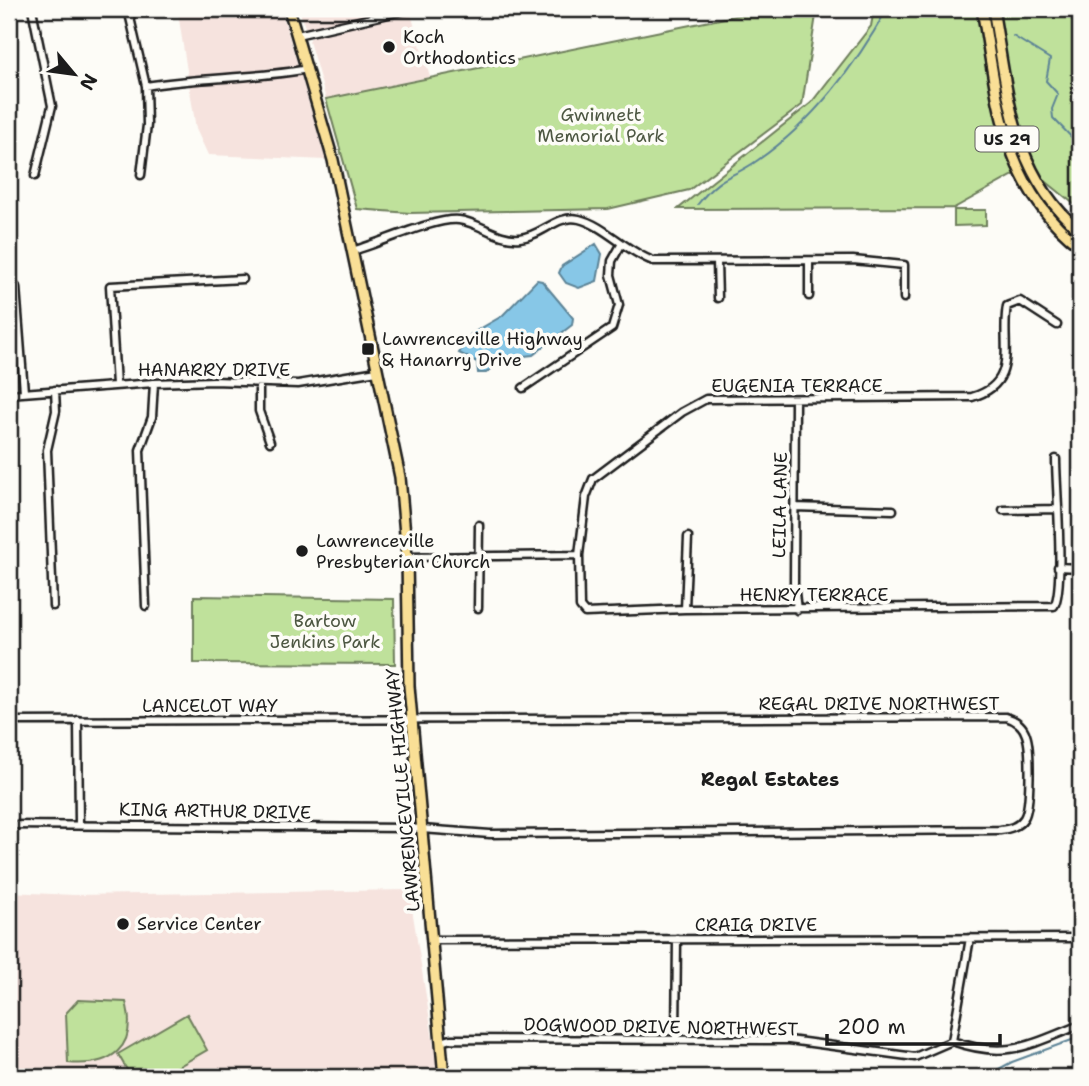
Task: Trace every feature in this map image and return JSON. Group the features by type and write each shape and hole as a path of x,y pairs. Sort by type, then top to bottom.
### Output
{"main road":[{"name":"LAWRENCEVILLE HIGHWAY","path":"289,9 333,160 400,477 407,557 411,719 444,1077"},
{"name":"US 29","path":"982,9 1002,120 1018,172 1046,214 1080,246"},
{"name":"US 29","path":"993,9 1014,124 1027,165 1054,206 1080,231"}],"street":[{"path":"32,9 52,106 35,176"},
{"path":"128,9 146,86 147,125 141,175"},
{"path":"297,35 411,9"},
{"path":"146,86 191,79 277,75 307,69"},
{"path":"352,251 443,220 458,219 497,235 518,238 537,234 561,219 576,219 586,222 636,255 653,261 853,260 904,265 904,298"},
{"path":"523,388 612,328 620,305 611,275 612,261 621,245"},
{"path":"809,261 809,296"},
{"path":"717,262 718,298"},
{"path":"116,385 110,286 243,279"},
{"path":"16,287 24,392"},
{"name":"EUGENIA TERRACE","path":"601,612 585,613 580,607 579,555 586,497 593,479 682,411 706,399 972,397 993,386 1006,366 1007,306 1020,301 1057,325"},
{"name":"HANARRY DRIVE","path":"9,394 154,383 214,381 259,385 298,384 377,371"},
{"path":"146,606 141,450 152,417 154,383"},
{"path":"259,385 259,411 270,442"},
{"path":"53,606 47,450 55,411 55,390"},
{"name":"LEILA LANE","path":"795,400 794,584 797,610"},
{"path":"1056,459 1058,567 1080,568"},
{"path":"794,507 893,510"},
{"path":"1003,510 1056,509"},
{"path":"478,608 479,525"},
{"path":"685,609 688,537"},
{"path":"407,557 579,555"},
{"name":"HENRY TERRACE","path":"601,612 685,609 1027,609 1054,606 1057,600 1058,567"},
{"name":"REGAL DRIVE NORTHWEST","path":"411,719 998,717 1017,722 1027,740 1028,807 1019,823 1008,829 490,834 421,828"},
{"name":"LANCELOT WAY","path":"9,721 411,719"},
{"path":"78,720 79,824"},
{"name":"KING ARTHUR DRIVE","path":"9,825 421,828"},
{"path":"970,937 952,1041 978,1050 1007,1051 1080,1025"},
{"name":"CRAIG DRIVE","path":"432,940 1080,937"},
{"path":"676,1039 677,939"},
{"name":"DOGWOOD DRIVE NORTHWEST","path":"441,1042 451,1039 789,1040 915,1057 952,1041"}],"shaded area":[{"path":"192,9 281,9 326,160 208,155 196,129 178,13"},
{"path":"299,9 394,9 311,29 305,27"},
{"path":"410,11 430,77 326,99 309,41 313,34"},
{"path":"409,890 439,1077 9,1077 9,892 74,895"}],"green space":[{"name":"Gwinnett Memorial Park","path":"769,9 817,9 802,105 689,190 608,209 410,213 357,209 326,99"},
{"path":"874,9 1080,9 1080,209 1028,167 954,208 678,209 811,103 871,26"},
{"path":"954,210 986,210 986,225 954,226"},
{"name":"Bartow Jenkins Park","path":"194,596 394,599 395,664 194,663"},
{"path":"78,1000 126,1002 128,1032 118,1051 108,1058 97,1062 68,1063 66,1013"},
{"path":"187,1014 207,1050 160,1077 131,1077 118,1054"}],"water":[{"path":"596,244 602,254 597,281 579,288 566,283 559,273 562,266"},
{"path":"537,280 542,281 573,318 572,325 533,355 505,358 486,373 478,373 477,362 459,353 471,334 502,316"}],"waterway":[{"path":"698,204 720,182 748,166 797,129 847,72 887,9"},
{"path":"1013,36 1050,59 1046,81 1058,94 1052,109 1053,118 1080,146"},
{"path":"984,1077 1012,1062 1080,1037"}],"railway":[{"path":"1067,9 1080,29"}],"place":[{"name":"Koch Orthodontics","path":"389,47"},
{"name":"Lawrenceville Highway & Hanarry Drive","path":"368,349"},
{"name":"Lawrenceville Presbyterian Church","path":"302,551"},
{"name":"Service Center","path":"123,924"}],"district":[{"name":"Regal Estates","path":"770,779"}]}
